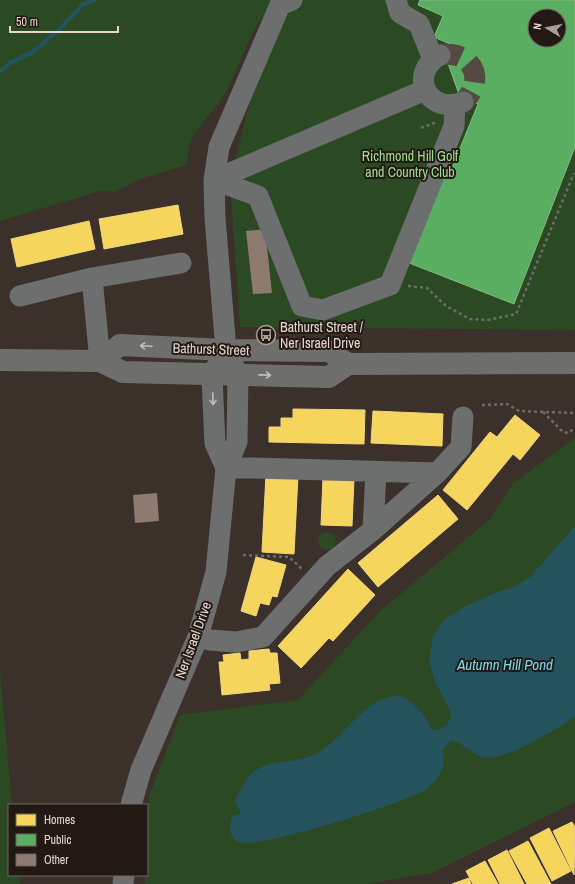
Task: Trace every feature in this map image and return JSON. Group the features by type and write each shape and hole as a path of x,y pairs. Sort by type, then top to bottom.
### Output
{"main road":[{"name":"Bathurst Street","path":"0,360 100,361 123,372 330,377 348,364 329,351 226,350 120,345 100,361"},
{"path":"348,364 575,363"}],"street":[{"path":"212,374 226,350 214,180 220,147 277,11 280,5 292,0"},
{"path":"214,180 258,196 302,306 323,310 390,285 454,126 459,103 446,105 437,103 430,98 425,90 423,82 424,73 427,65 437,57 419,24 400,13 396,0"},
{"path":"214,180 425,90"},
{"path":"20,296 92,278 181,263"},
{"path":"92,278 100,361"},
{"name":"Ner Israel Drive","path":"131,804 141,770 198,637 216,572 226,468 237,442 238,374 226,350"},
{"name":"Ner Israel Drive","path":"212,374 215,443 226,468"},
{"path":"198,637 210,640 236,642 263,637 327,566 372,530 437,473 461,447 463,417"},
{"path":"226,468 437,473"},
{"path":"372,530 376,472"}],"path":[{"path":"390,285 427,288 446,306 470,319 488,320 516,314 575,172"},
{"path":"482,405 507,404 518,411 575,413"},
{"path":"542,411 563,432 568,433 575,428"},
{"path":"243,555 289,557 314,581"}],"green space":[{"path":"0,0 274,0 255,28 225,94 191,139 186,165 140,179 115,192 101,191 0,221"},
{"name":"Richmond Hill Golf and Country Club","path":"275,0 575,0 575,330 240,327 230,181"},
{"path":"575,438 575,802 432,873 366,884 145,884 144,876 148,876 148,809 150,794 180,715 298,700 379,612 491,518 513,483"},
{"path":"327,532 333,535 336,541 333,547 327,550 321,547 318,541 321,535"},
{"path":"0,669 12,804 8,804 8,876 19,876 20,884 0,884"}],"water":[{"name":"Autumn Hill Pond","path":"575,526 575,716 557,729 515,751 501,756 490,758 481,757 463,745 451,741 442,750 444,764 441,772 435,781 423,791 361,815 274,839 239,842 233,838 230,831 232,816 241,814 235,800 251,774 266,765 310,757 318,753 328,746 365,710 375,703 386,698 401,696 411,702 425,716 431,728 437,730 446,726 451,717 450,710 435,682 429,662 433,636 444,620 464,607 497,592 515,587 530,577"}],"building: Homes":[{"path":"178,205 183,234 104,249 99,219"},
{"path":"89,221 95,249 17,267 11,239"},
{"path":"293,409 365,410 364,444 269,442 269,427 281,427 281,418 293,418"},
{"path":"373,411 443,414 442,446 371,443"},
{"path":"515,415 540,435 520,460 513,454 467,510 443,490 490,432 497,437"},
{"path":"266,474 298,476 294,554 262,552"},
{"path":"323,478 354,479 352,526 321,525"},
{"path":"438,495 458,519 378,587 358,563"},
{"path":"256,557 286,565 277,597 272,596 269,605 260,603 256,616 241,611"},
{"path":"348,569 375,595 333,641 329,638 301,668 278,646"},
{"path":"269,649 270,653 277,653 280,683 269,684 270,690 222,695 219,662 224,662 223,655 240,653 241,660 249,659 249,651"},
{"path":"572,822 575,827 574,875 553,831"},
{"path":"549,828 571,871 552,881 530,838"},
{"path":"528,841 551,884 527,884 509,851"},
{"path":"507,850 524,884 500,884 488,860"},
{"path":"485,861 498,884 473,884 466,871"},
{"path":"469,878 471,884 452,884"}],"building: Public":[{"name":"Richmond Hill Golf and Country Club","path":"420,0 575,0 575,147 514,304 404,261 443,164 452,168 478,104 460,97 446,58 452,45 434,37 443,16 418,5"}],"building: Other":[{"path":"265,229 272,293 253,294 246,231"},
{"path":"157,493 159,521 135,523 133,495"}],"waterway":[{"path":"0,70 4,69 10,63 33,52 60,29 83,4 94,0"}],"tunnel":[{"path":"440,55 451,54 460,57 468,62 472,68 475,76 474,85 470,94 463,102"}],"place":[{"name":"Bathurst Street / Ner Israel Drive","path":"266,335"}]}
